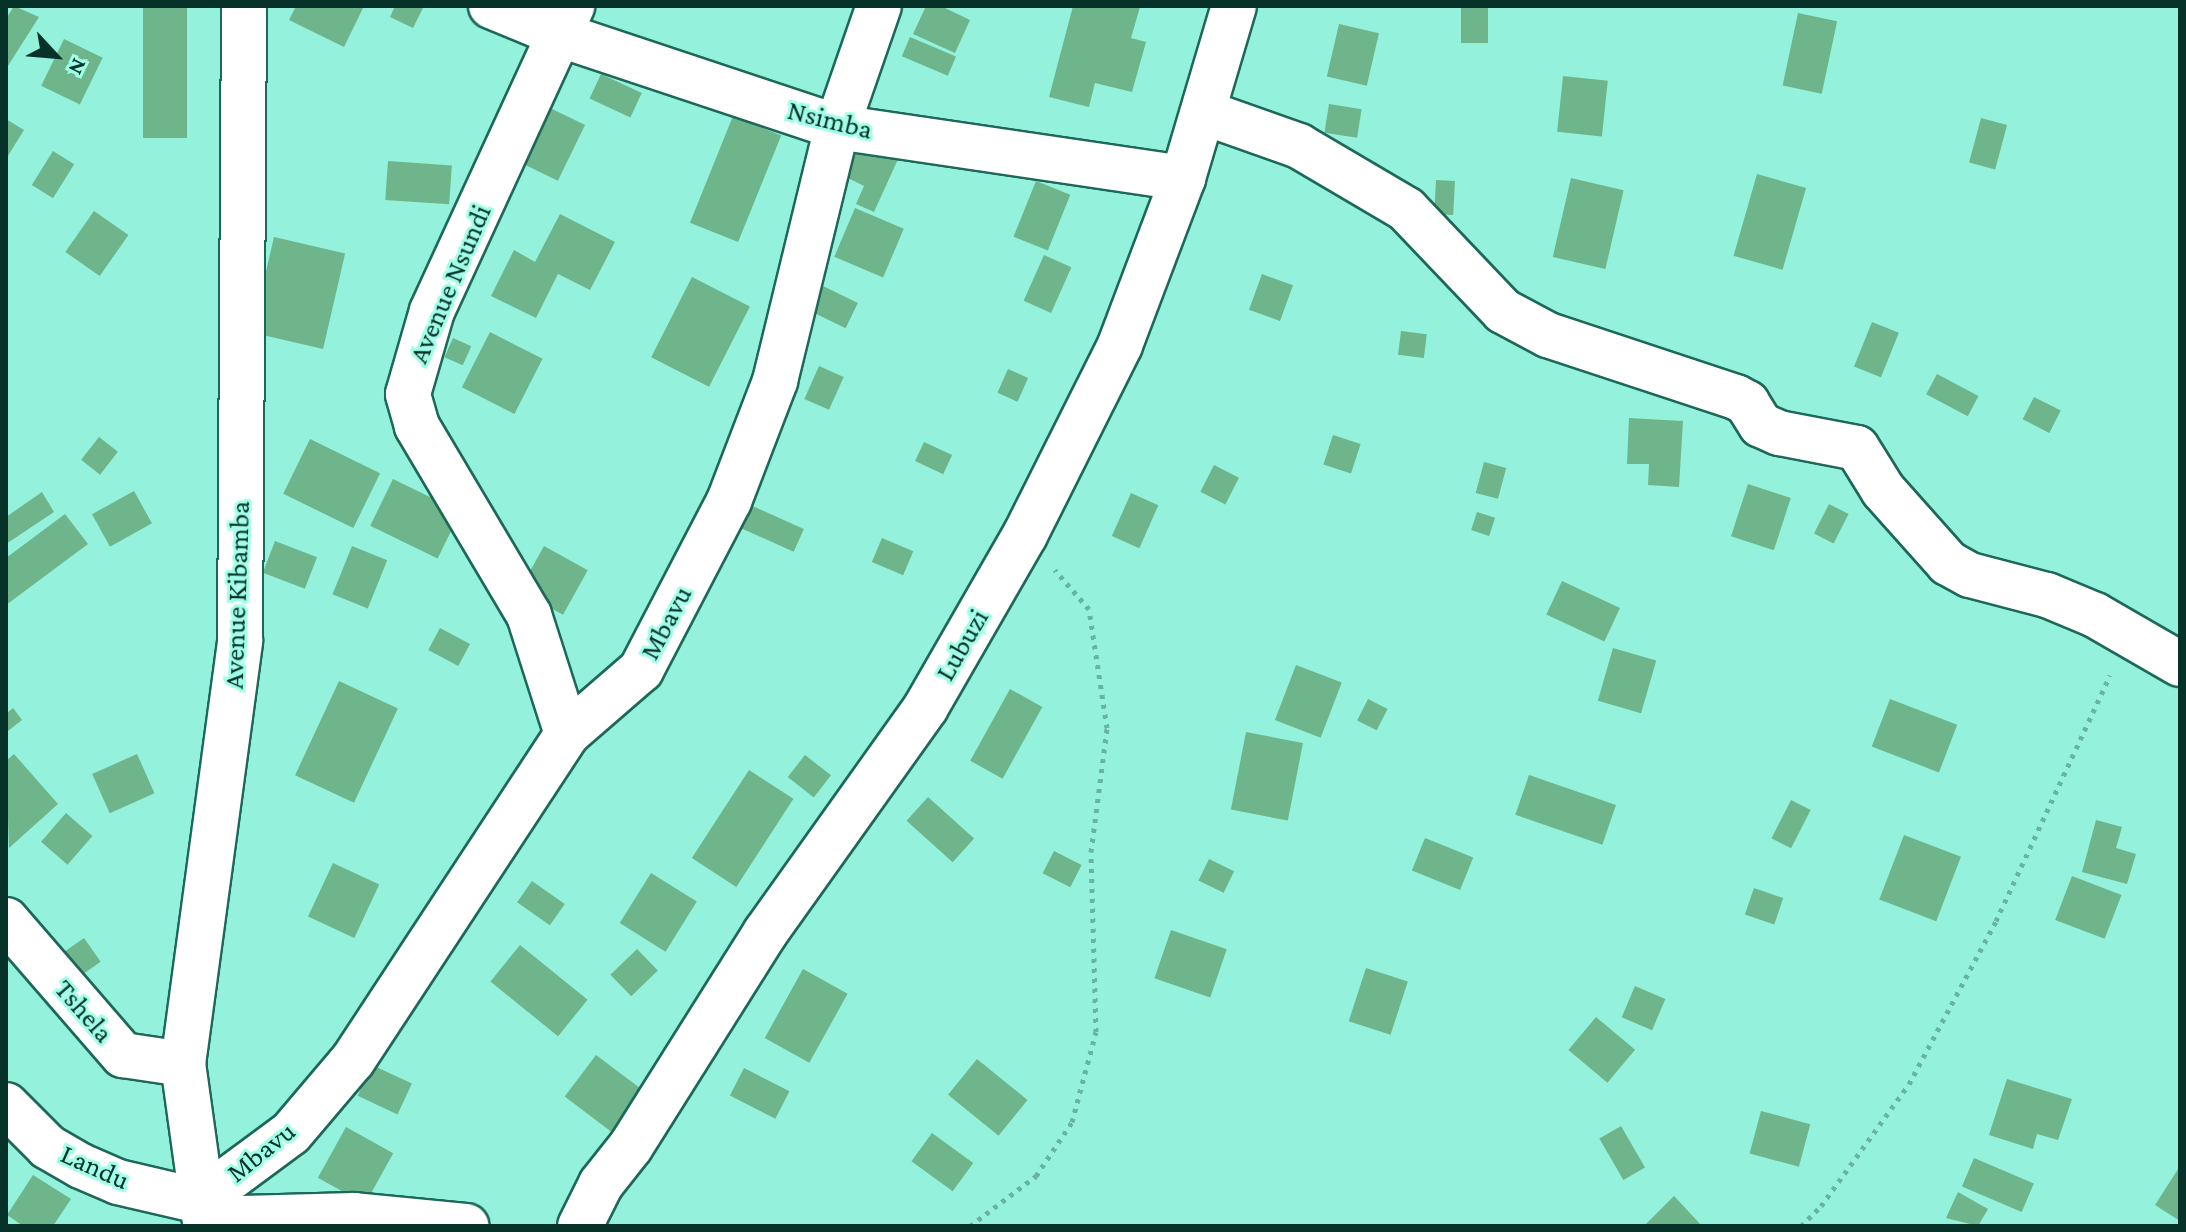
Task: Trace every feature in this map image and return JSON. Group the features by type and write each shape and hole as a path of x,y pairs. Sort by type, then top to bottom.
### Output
{"street":[{"name":"Avenue Kibamba","path":"203,1215 183,1064 240,641 244,6"},
{"name":"Nsimba","path":"491,6 566,20 837,127 1183,178"},
{"name":"Mbavu","path":"203,1215 291,1133 353,1060 567,734 641,670 729,501 775,381 837,127 879,6"},
{"name":"Lubuzi","path":"580,1226 601,1184 631,1146 765,933 926,707 1025,535 1120,345 1183,178 1234,6"},
{"name":"Avenue Nsundi","path":"566,20 432,311 408,394 417,426 529,615 567,734"},
{"path":"1203,112 1299,146 1406,209 1503,311 1548,335 1736,397 1747,403 1761,425 1779,433 1857,448 1928,544 1959,569 2047,595 2130,632 2180,664"},
{"name":"Tshela","path":"6,920 123,1055 183,1064"},
{"name":"Landu","path":"6,1105 48,1147 81,1166 203,1215"},
{"path":"203,1215 354,1215 466,1226"}],"path":[{"path":"970,1226 1036,1176 1072,1122 1096,1032 1091,852 1107,728 1102,675 1089,609 1025,535"},
{"path":"1801,1226 1821,1206 1909,1084 1996,921 2130,632"}],"building":[{"path":"14,6 39,17 6,69 6,19"},
{"path":"143,6 187,6 187,138 143,138"},
{"path":"296,6 364,6 344,47 289,20"},
{"path":"395,6 424,6 413,28 390,17"},
{"path":"926,6 941,6 970,20 955,53 913,34"},
{"path":"1073,6 1140,7 1131,38 1146,42 1132,92 1095,83 1089,107 1049,97"},
{"path":"1461,6 1488,6 1488,43 1461,43"},
{"path":"1798,13 1837,21 1822,94 1783,85"},
{"path":"1339,24 1379,33 1367,86 1327,77"},
{"path":"910,37 956,57 948,76 902,56"},
{"path":"64,39 103,58 80,105 41,86"},
{"path":"601,74 642,93 630,117 590,98"},
{"path":"1563,76 1608,81 1602,136 1557,132"},
{"path":"1329,104 1362,109 1357,138 1324,133"},
{"path":"550,108 585,125 558,181 523,164"},
{"path":"733,116 781,135 738,242 690,223"},
{"path":"1981,118 2007,125 1995,169 1969,162"},
{"path":"6,119 24,130 6,159"},
{"path":"861,140 899,157 874,212 856,204 864,186 844,176"},
{"path":"53,151 74,164 53,198 32,185"},
{"path":"388,161 452,165 449,204 385,200"},
{"path":"1757,174 1806,188 1783,270 1734,256"},
{"path":"1571,178 1624,190 1605,269 1553,257"},
{"path":"1436,180 1455,181 1453,215 1434,214"},
{"path":"1036,181 1070,195 1048,250 1014,237"},
{"path":"855,208 904,229 883,277 834,257"},
{"path":"94,211 128,235 100,276 65,252"},
{"path":"560,214 615,242 590,290 558,274 536,318 491,296 514,250 535,262"},
{"path":"274,237 345,253 323,349 252,332"},
{"path":"1044,255 1071,267 1051,313 1024,301"},
{"path":"1262,274 1293,285 1280,321 1249,310"},
{"path":"692,277 750,307 709,387 651,357"},
{"path":"821,285 858,303 846,328 809,310"},
{"path":"1872,322 1899,333 1881,377 1854,367"},
{"path":"1401,331 1427,334 1424,358 1398,355"},
{"path":"490,332 543,359 514,414 462,387"},
{"path":"453,338 471,346 463,365 444,357"},
{"path":"819,366 844,377 829,410 804,399"},
{"path":"1008,369 1028,378 1018,402 997,393"},
{"path":"1937,374 1978,396 1968,416 1926,394"},
{"path":"2034,397 2061,411 2049,433 2023,419"},
{"path":"1629,418 1683,421 1679,487 1648,485 1649,464 1627,464"},
{"path":"1333,435 1361,444 1351,473 1323,464"},
{"path":"99,437 118,452 100,475 81,460"},
{"path":"310,439 380,473 353,528 283,494"},
{"path":"924,442 952,455 943,474 915,461"},
{"path":"1484,462 1506,468 1498,499 1476,493"},
{"path":"1214,465 1239,478 1225,504 1200,492"},
{"path":"393,479 460,512 438,559 370,526"},
{"path":"1748,484 1791,498 1774,550 1731,536"},
{"path":"134,491 152,523 110,547 92,514"},
{"path":"42,492 54,512 6,544 6,517"},
{"path":"1131,493 1158,505 1139,548 1112,536"},
{"path":"739,500 804,529 794,552 729,523"},
{"path":"1829,504 1849,514 1834,543 1814,533"},
{"path":"1477,512 1495,518 1489,536 1471,530"},
{"path":"65,514 88,544 6,605 6,558"},
{"path":"882,538 913,551 903,575 872,562"},
{"path":"275,541 317,557 305,589 263,573"},
{"path":"352,546 387,560 368,608 333,594"},
{"path":"544,546 588,570 563,615 519,591"},
{"path":"1562,581 1620,608 1604,642 1546,615"},
{"path":"440,628 470,644 458,666 428,650"},
{"path":"1613,648 1656,660 1641,713 1598,701"},
{"path":"1296,665 1342,683 1321,738 1275,720"},
{"path":"339,681 398,708 354,803 295,775"},
{"path":"1010,689 1042,707 1003,779 970,761"},
{"path":"1368,699 1388,709 1377,730 1357,720"},
{"path":"1890,699 1957,725 1939,772 1872,747"},
{"path":"13,708 22,720 8,731 6,714"},
{"path":"1246,732 1303,743 1288,821 1231,810"},
{"path":"14,754 58,804 9,848 6,761"},
{"path":"137,754 154,793 110,813 92,774"},
{"path":"805,755 831,775 814,797 788,777"},
{"path":"749,770 793,799 736,887 692,858"},
{"path":"1529,775 1616,805 1602,845 1515,815"},
{"path":"928,797 974,838 953,862 907,821"},
{"path":"1791,800 1811,810 1791,848 1771,838"},
{"path":"66,813 92,836 67,865 41,842"},
{"path":"2096,820 2122,827 2116,848 2136,854 2127,884 2082,872"},
{"path":"1904,835 1961,857 1936,921 1879,899"},
{"path":"1425,838 1473,857 1460,890 1412,870"},
{"path":"1054,851 1082,865 1070,887 1043,873"},
{"path":"1209,859 1234,871 1224,893 1198,881"},
{"path":"333,863 379,885 354,938 308,916"},
{"path":"651,873 697,902 666,952 620,923"},
{"path":"2072,876 2121,895 2105,939 2055,920"},
{"path":"532,881 565,904 550,925 517,902"},
{"path":"1754,888 1783,898 1774,925 1745,914"},
{"path":"1171,930 1227,949 1210,997 1154,978"},
{"path":"84,938 101,962 71,982 55,959"},
{"path":"520,945 588,1000 558,1036 490,982"},
{"path":"637,949 658,971 631,996 610,975"},
{"path":"1366,968 1408,982 1391,1035 1349,1021"},
{"path":"803,969 848,994 809,1063 765,1038"},
{"path":"1635,986 1665,999 1652,1030 1622,1017"},
{"path":"1596,1017 1635,1050 1607,1083 1568,1050"},
{"path":"596,1055 644,1091 613,1133 565,1097"},
{"path":"977,1059 1028,1100 999,1136 948,1095"},
{"path":"372,1065 412,1084 398,1114 358,1096"},
{"path":"744,1068 789,1091 775,1119 730,1096"},
{"path":"2007,1079 2072,1099 2058,1140 2037,1134 2033,1149 1989,1135"},
{"path":"1761,1111 1810,1124 1799,1167 1750,1154"},
{"path":"1621,1126 1645,1168 1623,1180 1599,1138"},
{"path":"346,1127 393,1153 365,1204 318,1178"},
{"path":"932,1133 973,1163 953,1191 911,1161"},
{"path":"1974,1158 2034,1183 2022,1212 1962,1187"},
{"path":"2180,1166 2180,1221 2155,1205"},
{"path":"33,1175 71,1199 53,1226 23,1226 7,1215"},
{"path":"1958,1192 1988,1209 1978,1226 1946,1218"},
{"path":"1674,1196 1702,1226 1644,1226"}]}
